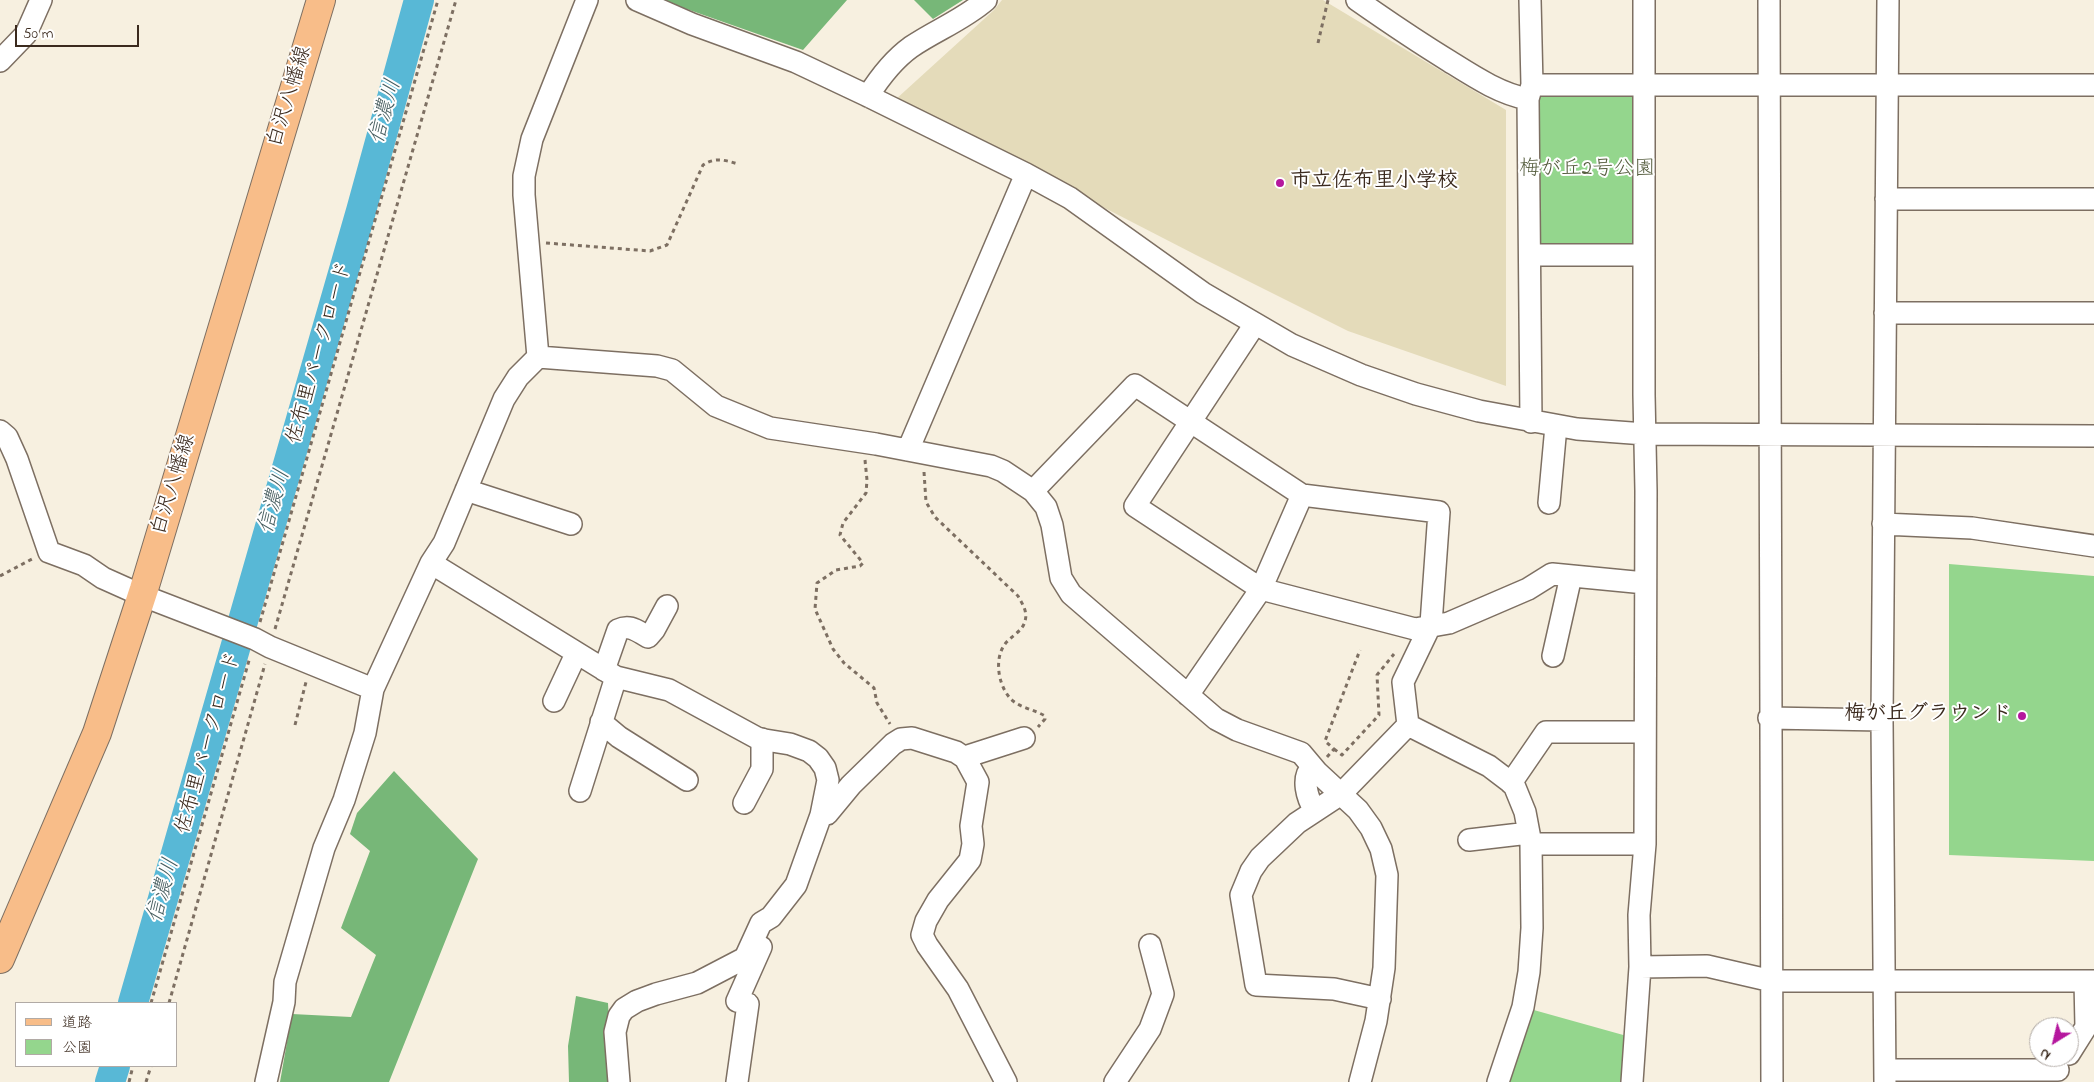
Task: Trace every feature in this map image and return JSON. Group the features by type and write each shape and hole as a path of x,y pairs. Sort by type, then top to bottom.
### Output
{"main road":[{"name":"白沢八幡線","path":"0,959 97,733 141,595 321,0"}],"street":[{"path":"0,61 26,34 42,0"},
{"path":"538,357 524,176 532,139 588,0"},
{"path":"637,0 692,24 796,62 1026,174 1070,198 1202,293 1292,345 1361,375 1416,394 1479,411 1531,422 1646,434 2094,436"},
{"path":"868,96 884,71 912,47 971,13 986,0"},
{"path":"1357,0 1469,74 1514,96 1530,92 1643,85 2094,85"},
{"path":"1530,0 1531,422"},
{"path":"1632,1082 1640,967 1640,915 1645,844 1644,0"},
{"path":"1769,0 1772,1082"},
{"path":"1888,0 1882,720 1886,1076 2044,1067"},
{"path":"917,452 1026,174"},
{"path":"1886,199 2094,200"},
{"path":"1530,255 1644,255"},
{"path":"1885,313 2094,313"},
{"path":"1255,324 1135,506 1261,589 1415,629 1449,623 1528,589 1552,574 1645,583"},
{"path":"266,1082 284,1002 285,982 324,848 344,800 365,733 374,690 431,563 444,543 504,399 518,377 538,357 657,366 672,370 716,406 744,419 786,432 806,433 990,466 1003,470 1033,491 1046,507 1052,525 1060,578 1071,594 1216,719 1237,730 1301,753 1358,810 1371,828 1381,848 1387,875 1384,968 1380,1000 1360,1082"},
{"path":"1033,491 1135,385 1302,495 1439,512 1429,628 1403,682 1408,725"},
{"path":"1549,504 1556,426"},
{"path":"0,431 7,437 17,459 49,552 84,565 103,578 141,595 374,690"},
{"path":"466,490 571,524"},
{"path":"1188,695 1261,589 1302,495"},
{"path":"1884,524 1972,528 2094,546"},
{"path":"431,563 610,674 669,690 762,739 790,744 809,751 818,758 825,768 828,780 821,816 796,885 771,917 761,923 745,958 697,983 656,994 624,1009 616,1023 615,1032 619,1082"},
{"path":"1553,656 1571,576"},
{"path":"580,792 601,722 618,630 626,627 632,628 648,637 667,606"},
{"path":"554,701 576,654"},
{"path":"1770,718 1882,720"},
{"path":"601,722 619,737 687,780"},
{"path":"1408,725 1489,766 1514,785 1525,812 1530,838 1532,928 1529,972 1523,1007 1498,1082"},
{"path":"1380,1000 1334,989 1256,985 1241,895 1260,858 1297,823 1341,794 1408,725"},
{"path":"1511,783 1546,732 1645,732"},
{"path":"821,816 827,814 851,785 893,744 901,739 912,738 956,752 965,758 978,782 971,826 973,844 970,860 938,900 926,921 922,935 958,989 1006,1082"},
{"path":"965,758 1024,738"},
{"path":"744,803 762,769 762,739"},
{"path":"1314,768 1308,771 1306,781 1308,795 1315,811"},
{"path":"1469,840 1530,838 1645,844"},
{"path":"737,1082 748,1004 737,1001 771,924 771,917"},
{"path":"1115,1082 1150,1029 1163,994 1150,945"},
{"path":"1640,967 1707,966 1772,981 2090,981 2086,1027 2079,1038"}],"path":[{"name":"佐布里パークロード","path":"151,1002 257,641 438,0"},
{"path":"168,1002 257,641 456,0"},
{"path":"1318,43 1328,0"},
{"path":"529,243 650,251 662,248 667,245 703,165 710,160 721,160 738,164"},
{"path":"862,443 861,449 865,461 867,480 866,492 843,523 840,535 863,563 860,566 836,570 816,583 815,608 833,649 844,663 874,688 876,703 901,739"},
{"path":"917,452 924,477 926,502 935,517 1018,596 1023,604 1026,614 1025,622 1022,628 1003,646 999,673 1001,685 1007,695 1015,702 1044,716 1042,725 1024,738"},
{"path":"0,576 31,560 47,545"},
{"path":"1360,650 1325,741 1342,755 1379,715 1377,675 1394,654"},
{"path":"295,725 310,664"},
{"path":"1314,768 1334,749"},
{"path":"129,1082 133,1067"},
{"path":"146,1082 150,1067"}],"shaded area":[{"name":"市立佐布里小学校","path":"1002,0 1323,0 1506,110 1506,386 1348,331 895,100 994,10"}],"green space":[{"path":"661,0 847,0 803,50"},
{"path":"914,0 963,0 933,19"},
{"name":"梅が丘2号公園","path":"1544,91 1631,92 1637,98 1636,243 1631,249 1538,245 1538,97"},
{"name":"梅が丘グラウンド","path":"1949,564 2094,576 2094,861 1949,855"},
{"path":"394,771 478,859 389,1082 280,1082 292,1014 351,1017 376,955 341,928 370,851 350,834 357,813"},
{"path":"576,996 608,1003 612,1082 569,1082 568,1046"},
{"path":"1523,1007 1634,1038 1632,1082 1498,1082"}],"waterway":[{"name":"信濃川","path":"133,1002 361,211 419,0"},
{"name":"信濃川","path":"110,1082 115,1067"}],"place":[{"name":"市立佐布里小学校","path":"1280,183"},
{"name":"梅が丘グラウンド","path":"2022,716"}]}
